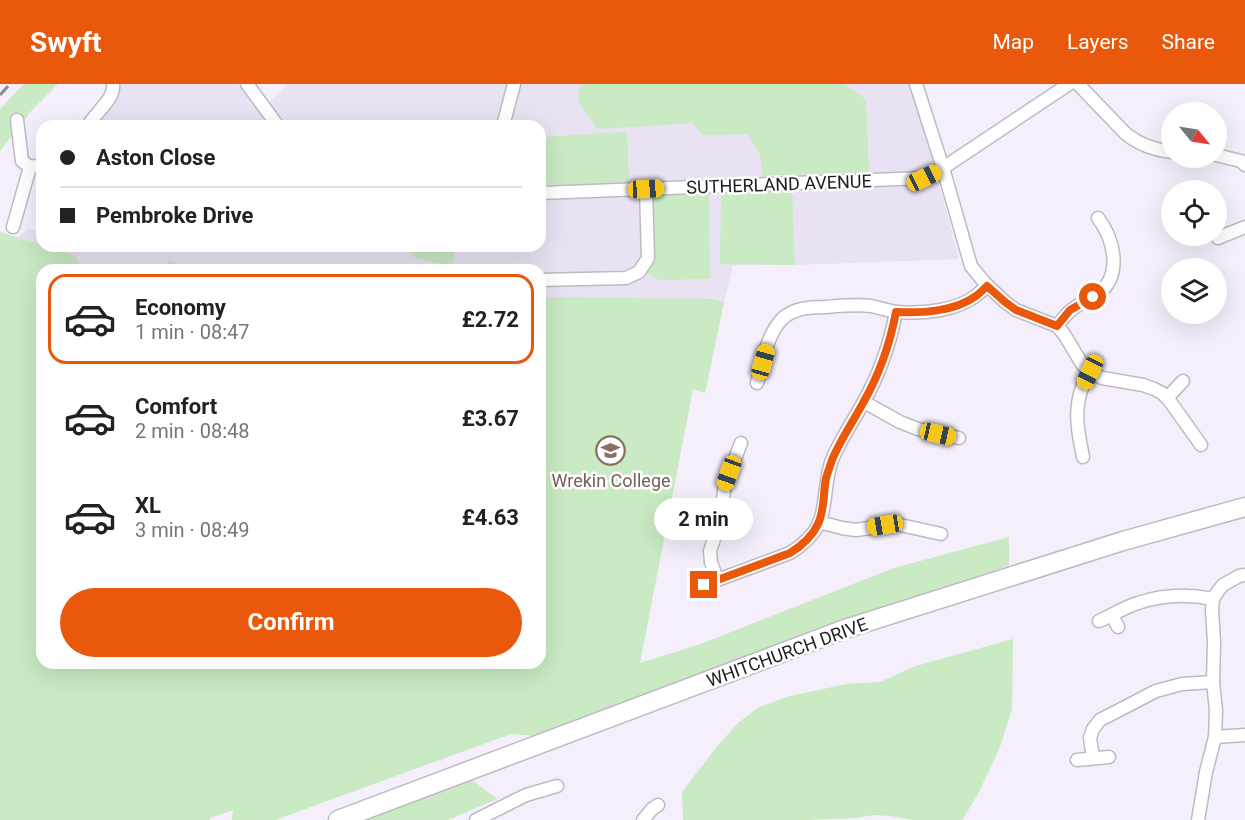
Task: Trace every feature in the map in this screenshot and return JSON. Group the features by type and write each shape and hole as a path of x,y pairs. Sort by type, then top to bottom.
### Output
{"main road":[{"name":"WHITCHURCH DRIVE","path":"338,820 845,629 1123,541 1245,507"}],"street":[{"path":"91,120 112,93 113,84"},
{"path":"247,84 274,120"},
{"path":"505,120 514,84"},
{"path":"916,84 944,168 971,266 987,286 1016,310 1057,326 1082,364 1090,372 1112,381 1154,388 1167,398 1201,445"},
{"name":"SUTHERLAND AVENUE","path":"546,194 924,178 944,168 1069,84"},
{"path":"1078,84 1133,140 1161,150"},
{"path":"13,227 36,166 22,161 17,120"},
{"path":"1227,156 1244,160"},
{"path":"546,280 626,278 639,272 648,258 646,189"},
{"path":"1057,326 1070,310 1098,294 1108,283 1114,262 1112,246 1104,225 1098,218"},
{"path":"1227,234 1245,227"},
{"path":"757,383 774,330 784,317 797,310 811,307 869,306 896,312 920,313 950,308 976,296 987,286"},
{"path":"704,585 790,553 803,545 813,534 823,510 826,478 831,462 864,402 888,348 896,312"},
{"path":"1083,457 1077,430 1077,408 1080,392 1090,372"},
{"path":"1167,398 1184,381"},
{"path":"864,402 918,429 959,438"},
{"path":"717,580 710,551 720,520 725,484 741,443"},
{"path":"819,522 856,530 896,524 942,534"},
{"path":"1198,820 1215,737 1213,599 1223,585 1245,575"},
{"path":"1099,621 1137,603 1175,595 1213,599"},
{"path":"1112,615 1118,627"},
{"path":"1093,758 1090,738 1100,720 1156,691 1182,684 1213,682"},
{"path":"1215,737 1245,735"},
{"path":"1077,760 1109,757"},
{"path":"476,820 496,816 526,795 557,786"},
{"path":"643,820 651,805"}],"shaded area":[{"name":"Wrekin College","path":"121,84 245,84 263,108 288,84 909,84 928,142 959,259 733,265 705,393 693,389 639,664 275,820 232,820 528,669 546,669 546,264 36,265 0,232 17,238 29,228 36,229 36,252 546,252 546,120 98,120 117,97"}],"green space":[{"path":"24,84 58,84 32,110 0,151 0,109"},
{"path":"581,84 844,84 866,101 869,172 763,176 760,155 748,134 702,135 693,123 597,129 578,100"},
{"path":"627,132 629,182 546,185 546,137"},
{"path":"792,189 795,265 720,264 721,193"},
{"path":"709,190 710,279 659,280 645,271 652,201 658,193"},
{"path":"0,232 36,243 36,252 64,252 74,255 80,264 36,264 36,669 546,669 546,297 711,299 724,302 705,393 693,389 640,663 698,645 894,568 1009,537 1009,565 959,585 757,655 536,736 511,734 275,820 232,820 233,810 210,818 210,820 0,820"},
{"path":"411,252 454,252 453,264 441,264 416,258"},
{"path":"169,260 179,264 167,264"},
{"path":"1013,639 1012,709 1000,747 978,794 962,820 913,820 874,815 806,820 683,820 682,792 738,723 759,707 790,696 847,684 880,682 916,666"},
{"path":"471,779 497,799 448,820 366,820"}],"railway":[{"path":"0,95 10,84"}],"place":[{"name":"Wrekin College","path":"611,451"}],"route":[{"path":"704,585 790,553 803,545 813,534 823,510 826,478 831,462 864,402 882,362 888,348 896,312 920,313 950,308 976,296 987,286 1016,310 1057,326 1070,310 1093,297"}]}
